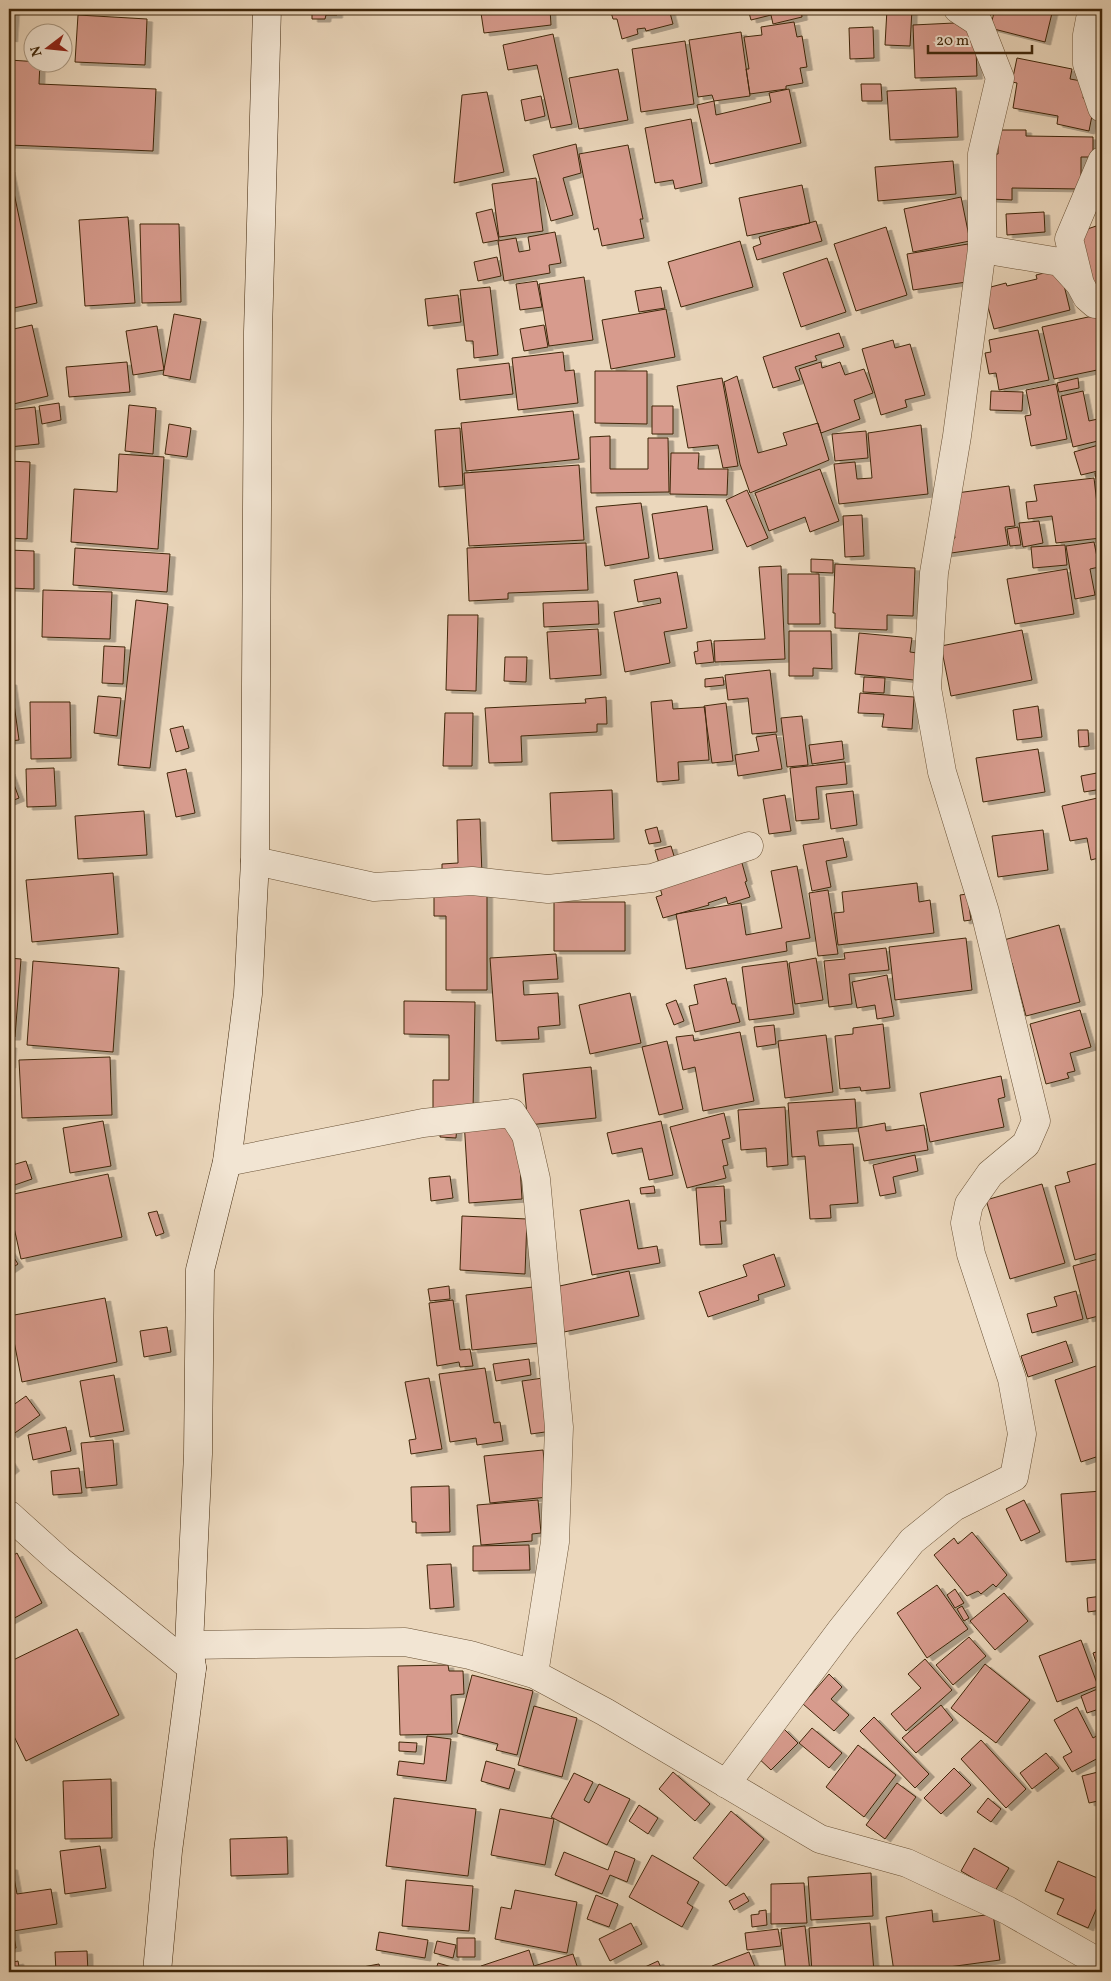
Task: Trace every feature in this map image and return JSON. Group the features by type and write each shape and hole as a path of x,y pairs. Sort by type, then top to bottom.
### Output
{"street":[{"path":"157,1972 168,1851 190,1656 198,1454 200,1270 227,1162 248,994 255,861 258,332 266,9"},
{"path":"726,1784 842,1629 912,1541 954,1507 1014,1477 1022,1434 1012,1379 971,1254 966,1223 969,1204 990,1174 1026,1144 1036,1121 985,912 942,772 927,688 934,573 957,436 982,249 982,154 1000,78 978,22 958,9"},
{"path":"1092,9 1087,35 1087,64 1102,108"},
{"path":"1080,284 1070,239 1102,161"},
{"path":"982,249 1060,262 1080,284 1087,297 1095,304 1102,304"},
{"path":"255,861 374,887 472,881 548,889 652,878 749,846"},
{"path":"227,1162 423,1123 498,1114 512,1113 522,1127 526,1135 536,1179 559,1427 555,1542 534,1674"},
{"path":"9,1515 59,1560 190,1656 405,1642 470,1655 534,1674 605,1712 820,1839 907,1863 1007,1910 1102,1964"}],"building":[{"path":"9,9 14,9 12,39 9,38"},
{"path":"312,9 337,9 337,15 326,15 325,19 312,19"},
{"path":"518,9 550,9 551,25 484,33 481,13"},
{"path":"610,9 669,9 673,24 646,31 645,28 637,29 638,34 622,39 617,19 613,19"},
{"path":"748,9 801,9 802,17 773,24 771,15 751,20"},
{"path":"887,9 912,9 910,46 885,45"},
{"path":"995,9 1053,9 1045,42 990,28"},
{"path":"1102,9 1102,66 1094,65"},
{"path":"78,15 147,19 145,65 75,62"},
{"path":"794,22 797,37 802,36 807,67 800,68 803,83 786,86 786,89 750,94 746,69 749,69 744,37 762,35 761,27"},
{"path":"975,22 977,76 915,78 913,25"},
{"path":"873,27 874,58 850,59 849,28"},
{"path":"741,32 750,96 714,101 712,95 698,97 689,40"},
{"path":"553,34 572,124 551,128 537,65 508,70 503,45"},
{"path":"685,41 694,104 641,112 632,49"},
{"path":"1017,58 1072,69 1070,79 1087,82 1083,98 1095,100 1089,131 1057,124 1058,116 1013,108 1017,83 1012,82"},
{"path":"9,60 22,61 22,72 40,72 39,84 156,89 153,151 9,145"},
{"path":"618,69 628,120 579,129 569,78"},
{"path":"861,84 881,84 882,101 862,101"},
{"path":"956,88 958,137 890,140 887,91"},
{"path":"789,89 801,143 710,164 697,105 714,101 716,115 771,102 769,93"},
{"path":"487,92 504,172 454,183 462,95"},
{"path":"541,96 545,116 525,121 521,100"},
{"path":"691,119 702,183 675,189 673,180 655,183 645,128"},
{"path":"998,130 1026,130 1026,136 1093,137 1093,157 1081,157 1081,189 1012,188 1012,200 991,199 992,154 998,154"},
{"path":"576,144 581,173 563,178 573,215 551,221 533,155"},
{"path":"628,145 643,219 640,219 644,238 602,246 598,228 594,230 579,154"},
{"path":"953,161 956,194 878,201 875,167"},
{"path":"9,169 37,303 9,309"},
{"path":"536,178 543,231 499,237 492,184"},
{"path":"802,185 810,223 747,236 739,198"},
{"path":"961,197 970,241 913,252 904,209"},
{"path":"492,209 499,240 483,243 476,213"},
{"path":"1044,212 1045,232 1007,235 1006,214"},
{"path":"128,217 135,303 85,306 79,220"},
{"path":"816,221 822,241 757,260 753,247 761,244 759,237"},
{"path":"140,224 179,224 181,302 142,303"},
{"path":"1102,224 1102,299 1096,301 1073,234"},
{"path":"886,227 907,295 856,311 834,244"},
{"path":"555,232 561,263 549,265 550,273 504,281 498,241 516,238 519,252 530,250 528,237"},
{"path":"740,241 753,287 681,307 668,262"},
{"path":"968,244 973,281 913,290 907,254"},
{"path":"497,257 501,276 478,281 474,262"},
{"path":"827,258 846,312 801,327 783,273"},
{"path":"1060,269 1070,310 994,329 983,289 1006,283 1007,286 1037,279 1036,275"},
{"path":"584,277 593,340 549,346 539,284"},
{"path":"537,281 542,307 520,310 516,284"},
{"path":"490,287 498,355 474,358 473,341 466,341 460,290"},
{"path":"661,287 665,308 639,312 635,291"},
{"path":"458,295 461,322 428,326 425,299"},
{"path":"666,309 675,357 611,369 602,320"},
{"path":"174,314 201,319 190,380 163,375"},
{"path":"1102,314 1102,369 1054,379 1042,327"},
{"path":"32,325 48,396 9,405 9,330"},
{"path":"544,325 548,347 524,351 520,329"},
{"path":"157,326 164,370 133,375 126,331"},
{"path":"1038,330 1049,380 999,390 996,373 989,374 985,353 991,352 989,340"},
{"path":"839,333 844,347 815,356 817,360 795,367 800,380 773,388 763,357"},
{"path":"893,340 895,348 910,344 925,395 905,400 907,407 881,415 862,349"},
{"path":"563,352 565,371 574,370 578,403 518,410 512,358"},
{"path":"127,362 130,392 69,397 66,367"},
{"path":"821,362 822,368 840,362 845,375 864,369 873,393 854,400 860,419 821,433 799,369"},
{"path":"509,363 513,394 460,400 457,369"},
{"path":"595,371 647,371 647,424 595,423"},
{"path":"737,376 758,453 787,445 783,433 818,423 829,460 750,493 740,464 724,382"},
{"path":"722,378 738,466 723,468 718,445 688,448 677,386"},
{"path":"1078,378 1079,388 1059,392 1057,383"},
{"path":"1056,384 1067,439 1031,446 1025,416 1031,415 1026,390"},
{"path":"991,391 1023,392 1022,411 990,410"},
{"path":"1083,391 1089,421 1102,418 1102,440 1073,447 1061,396"},
{"path":"59,403 61,420 42,424 39,406"},
{"path":"129,405 156,408 153,454 125,451"},
{"path":"652,406 673,406 673,434 652,434"},
{"path":"35,407 39,444 9,447 9,410"},
{"path":"573,411 579,459 466,471 461,423"},
{"path":"169,424 191,428 187,457 165,454"},
{"path":"921,425 928,494 839,504 834,464 855,462 857,479 872,478 868,433"},
{"path":"460,428 463,485 439,487 435,430"},
{"path":"866,431 868,458 835,461 832,434"},
{"path":"610,436 610,469 648,469 648,438 668,438 669,492 591,493 590,437"},
{"path":"1102,444 1102,470 1081,475 1074,452"},
{"path":"671,453 699,453 698,469 728,469 727,495 670,494"},
{"path":"119,454 164,457 158,549 71,542 74,489 117,492"},
{"path":"9,461 30,462 27,539 9,538"},
{"path":"579,465 584,540 469,546 464,473"},
{"path":"820,469 839,521 810,532 805,517 769,531 755,493"},
{"path":"1102,472 1102,502 1100,503 1095,473"},
{"path":"1094,478 1101,538 1056,543 1052,516 1028,519 1026,502 1037,501 1034,485"},
{"path":"1009,486 1015,526 1005,527 1008,545 944,554 942,540 955,538 949,494"},
{"path":"747,490 768,538 747,547 726,500"},
{"path":"641,503 649,558 605,566 596,507"},
{"path":"707,506 713,550 659,559 652,514"},
{"path":"862,515 864,556 845,557 843,516"},
{"path":"1039,521 1043,543 1023,547 1019,523"},
{"path":"1018,527 1021,545 1010,546 1007,529"},
{"path":"1094,542 1099,567 1090,569 1095,595 1075,599 1066,546"},
{"path":"586,543 588,590 508,593 508,599 469,601 467,548"},
{"path":"1065,545 1067,565 1033,568 1031,547"},
{"path":"75,548 170,554 167,592 73,585"},
{"path":"9,550 34,551 34,589 9,588"},
{"path":"811,559 833,560 833,573 811,572"},
{"path":"835,564 915,568 913,616 887,615 887,630 835,628 835,613 833,613"},
{"path":"781,566 785,659 715,662 714,641 765,639 759,567"},
{"path":"1067,569 1074,614 1015,624 1007,579"},
{"path":"677,572 687,628 664,632 670,663 625,672 614,612 661,603 660,598 638,602 634,580"},
{"path":"788,574 819,574 820,624 788,624"},
{"path":"43,590 112,592 110,639 42,637"},
{"path":"136,600 168,604 150,768 118,765"},
{"path":"598,601 599,624 544,627 543,603"},
{"path":"448,615 478,615 476,691 446,690"},
{"path":"598,629 601,675 550,679 547,632"},
{"path":"1022,630 1032,680 951,696 941,646"},
{"path":"789,631 831,631 832,669 813,668 813,676 789,676"},
{"path":"859,633 912,638 910,652 917,653 914,680 855,674"},
{"path":"711,640 714,662 696,664 694,652 698,651 697,642"},
{"path":"104,646 125,647 123,684 102,683"},
{"path":"505,657 527,657 526,682 504,681"},
{"path":"770,670 777,732 752,734 748,698 728,700 725,675"},
{"path":"723,677 724,685 705,687 705,679"},
{"path":"864,677 885,678 884,693 863,692"},
{"path":"9,682 11,682 19,740 9,741"},
{"path":"860,693 914,697 912,729 882,727 884,714 858,713"},
{"path":"98,696 121,698 117,736 94,733"},
{"path":"606,697 607,724 597,724 597,732 521,736 522,762 489,763 485,708 586,703 585,699"},
{"path":"672,700 673,709 705,707 709,760 678,762 679,780 657,782 651,702"},
{"path":"30,702 70,702 71,758 31,759"},
{"path":"726,703 733,761 712,763 704,706"},
{"path":"1038,706 1042,737 1017,740 1013,710"},
{"path":"445,713 473,713 472,766 443,766"},
{"path":"802,716 808,765 787,767 781,718"},
{"path":"183,726 189,748 176,752 170,729"},
{"path":"1078,730 1088,730 1089,746 1079,747"},
{"path":"776,734 782,769 738,776 735,755 759,751 756,737"},
{"path":"842,741 844,759 812,764 809,745"},
{"path":"1038,749 1045,792 983,802 976,758"},
{"path":"845,762 847,784 816,787 819,819 796,821 790,768"},
{"path":"54,768 56,806 27,807 26,769"},
{"path":"186,769 195,813 176,817 167,773"},
{"path":"9,771 19,798 9,802"},
{"path":"1102,772 1102,789 1084,792 1081,776"},
{"path":"612,790 614,839 552,841 550,793"},
{"path":"853,791 857,825 831,829 826,794"},
{"path":"785,795 791,831 769,834 763,799"},
{"path":"1102,797 1102,857 1091,860 1087,838 1070,841 1062,806"},
{"path":"144,811 147,855 78,859 75,816"},
{"path":"480,819 482,876 442,877 442,864 458,863 457,820"},
{"path":"657,827 661,842 649,844 645,830"},
{"path":"1043,830 1048,870 998,877 992,836"},
{"path":"843,838 847,857 826,861 831,887 812,891 803,845"},
{"path":"671,846 677,866 661,870 655,850"},
{"path":"740,856 750,897 728,904 726,897 708,903 709,905 663,918 656,897 662,895 658,880"},
{"path":"797,866 810,938 786,942 787,951 686,969 676,914 741,903 746,935 782,928 771,871"},
{"path":"113,873 118,934 32,942 26,880"},
{"path":"917,883 919,902 930,900 934,933 838,945 834,913 844,912 842,892"},
{"path":"487,886 487,990 446,990 446,916 434,916 434,888"},
{"path":"828,890 838,954 818,956 809,893"},
{"path":"967,894 971,920 964,921 960,895"},
{"path":"554,902 625,902 625,951 554,951"},
{"path":"1059,925 1080,1002 1026,1016 1012,963 1006,964 1000,941"},
{"path":"966,938 972,990 895,1000 889,947"},
{"path":"886,948 889,970 849,974 852,1004 829,1007 824,961 845,959 844,953"},
{"path":"556,954 558,979 523,981 524,995 558,993 560,1025 538,1027 539,1039 496,1041 490,958"},
{"path":"9,958 21,959 15,1037 9,1037"},
{"path":"816,958 823,1000 795,1004 789,963"},
{"path":"33,961 119,968 113,1052 27,1045"},
{"path":"787,961 794,1014 749,1020 742,967"},
{"path":"887,975 894,1016 877,1019 875,1005 857,1008 852,982"},
{"path":"726,978 732,1004 735,1004 740,1022 695,1032 689,1006 698,1004 694,985"},
{"path":"630,993 641,1043 590,1054 579,1005"},
{"path":"676,1000 684,1021 674,1025 666,1004"},
{"path":"404,1001 475,1002 473,1112 433,1111 433,1080 449,1080 449,1035 404,1034"},
{"path":"1080,1010 1091,1047 1070,1053 1075,1071 1067,1073 1069,1078 1046,1084 1030,1024"},
{"path":"883,1024 890,1088 861,1091 860,1087 840,1089 835,1036 853,1034 853,1028"},
{"path":"774,1025 776,1044 757,1047 754,1027"},
{"path":"740,1032 754,1101 703,1111 695,1067 683,1070 676,1037 693,1035 694,1041"},
{"path":"826,1035 833,1092 785,1098 778,1041"},
{"path":"667,1041 683,1109 659,1115 642,1047"},
{"path":"9,1045 11,1045 10,1065 9,1065"},
{"path":"110,1057 112,1115 22,1118 19,1060"},
{"path":"591,1067 596,1118 528,1125 523,1074"},
{"path":"1001,1076 1005,1097 998,1099 1004,1127 930,1142 920,1093"},
{"path":"855,1099 857,1128 817,1131 819,1146 853,1144 858,1203 830,1205 831,1218 810,1219 805,1156 792,1157 788,1103"},
{"path":"785,1107 788,1165 767,1167 766,1148 741,1150 738,1110"},
{"path":"724,1113 730,1138 722,1140 728,1165 723,1166 726,1178 687,1188 670,1127"},
{"path":"464,1120 510,1122 518,1135 522,1199 469,1203"},
{"path":"103,1121 111,1166 70,1173 63,1128"},
{"path":"661,1121 673,1175 649,1180 642,1148 612,1154 607,1133"},
{"path":"885,1123 886,1131 924,1125 928,1150 864,1161 858,1128"},
{"path":"441,1124 457,1125 456,1138 440,1137"},
{"path":"915,1155 918,1171 893,1177 896,1193 880,1196 873,1165"},
{"path":"26,1161 32,1179 9,1187 9,1166"},
{"path":"1102,1162 1102,1252 1075,1260 1055,1186 1070,1182 1067,1172"},
{"path":"108,1174 122,1237 21,1259 9,1205 9,1195"},
{"path":"450,1176 453,1198 431,1201 429,1178"},
{"path":"1042,1184 1065,1263 1010,1279 986,1200"},
{"path":"654,1186 655,1193 641,1194 640,1188"},
{"path":"724,1186 726,1221 720,1221 722,1244 700,1245 696,1188"},
{"path":"629,1200 638,1249 657,1246 660,1263 592,1275 580,1210"},
{"path":"157,1211 164,1233 156,1236 148,1213"},
{"path":"462,1216 527,1219 525,1274 460,1270"},
{"path":"9,1250 18,1264 9,1270"},
{"path":"774,1254 785,1286 758,1295 759,1300 708,1317 699,1292 747,1276 743,1265"},
{"path":"1098,1259 1102,1274 1102,1315 1087,1319 1073,1266"},
{"path":"629,1271 639,1316 564,1332 555,1287"},
{"path":"449,1286 450,1299 430,1301 428,1289"},
{"path":"533,1287 539,1343 472,1350 466,1295"},
{"path":"1076,1291 1083,1319 1032,1333 1027,1314 1057,1306 1054,1297"},
{"path":"105,1298 117,1362 22,1382 9,1316"},
{"path":"453,1300 460,1350 470,1349 473,1366 460,1367 459,1362 437,1366 429,1303"},
{"path":"167,1327 171,1352 144,1357 140,1331"},
{"path":"1066,1341 1073,1362 1028,1377 1021,1356"},
{"path":"529,1359 531,1375 496,1381 493,1364"},
{"path":"1102,1364 1102,1455 1081,1462 1055,1380"},
{"path":"485,1368 494,1423 500,1422 503,1441 477,1445 476,1438 450,1442 439,1374"},
{"path":"114,1375 124,1431 90,1437 80,1381"},
{"path":"429,1378 442,1449 411,1454 409,1440 416,1439 405,1382"},
{"path":"543,1378 552,1431 531,1434 522,1381"},
{"path":"26,1396 40,1415 12,1435 9,1431 9,1408"},
{"path":"66,1427 71,1451 33,1460 28,1435"},
{"path":"113,1440 117,1485 86,1488 81,1443"},
{"path":"543,1450 548,1497 490,1503 484,1456"},
{"path":"9,1460 14,1468 9,1472"},
{"path":"79,1468 82,1493 53,1495 51,1471"},
{"path":"449,1486 450,1532 416,1533 416,1522 412,1522 411,1487"},
{"path":"1102,1491 1102,1559 1066,1562 1061,1494"},
{"path":"538,1500 541,1533 532,1534 532,1541 481,1545 477,1505"},
{"path":"1024,1500 1040,1532 1021,1541 1006,1509"},
{"path":"972,1532 1007,1575 996,1587 993,1584 981,1594 978,1591 967,1596 934,1555 954,1538 958,1544"},
{"path":"529,1545 530,1570 473,1571 473,1546"},
{"path":"17,1553 42,1603 9,1621 9,1558"},
{"path":"451,1564 454,1607 430,1609 427,1565"},
{"path":"937,1585 968,1629 927,1658 897,1613"},
{"path":"955,1589 964,1603 955,1608 947,1595"},
{"path":"1004,1593 1028,1621 995,1650 970,1621"},
{"path":"1102,1596 1102,1610 1088,1612 1087,1598"},
{"path":"962,1606 969,1618 964,1621 957,1609"},
{"path":"77,1629 119,1715 26,1761 9,1726 9,1662"},
{"path":"969,1637 986,1656 953,1685 936,1665"},
{"path":"1081,1640 1098,1686 1057,1702 1039,1656"},
{"path":"1102,1650 1102,1666 1098,1668 1093,1653"},
{"path":"925,1659 952,1690 906,1731 891,1714 921,1688 908,1674"},
{"path":"985,1664 1030,1700 996,1743 951,1708"},
{"path":"448,1665 449,1671 463,1671 464,1694 451,1695 452,1734 400,1735 398,1666"},
{"path":"829,1674 842,1687 831,1699 849,1715 834,1731 803,1704"},
{"path":"472,1675 533,1691 517,1755 496,1750 498,1744 457,1733"},
{"path":"1102,1687 1102,1708 1087,1713 1081,1696"},
{"path":"941,1705 953,1720 916,1753 902,1738"},
{"path":"534,1706 577,1718 562,1777 518,1765"},
{"path":"1077,1707 1093,1738 1102,1733 1102,1756 1072,1772 1063,1757 1072,1752 1054,1720"},
{"path":"874,1717 929,1774 915,1788 860,1731"},
{"path":"783,1728 798,1743 771,1770 755,1755"},
{"path":"812,1728 842,1753 829,1768 799,1743"},
{"path":"427,1736 451,1739 446,1781 397,1775 399,1761 424,1764"},
{"path":"981,1740 1026,1789 1006,1808 961,1759"},
{"path":"399,1742 417,1743 416,1752 399,1751"},
{"path":"858,1745 896,1775 864,1817 826,1787"},
{"path":"1046,1753 1059,1768 1032,1789 1020,1773"},
{"path":"486,1761 515,1769 509,1789 481,1781"},
{"path":"954,1768 971,1785 941,1814 924,1798"},
{"path":"1102,1771 1102,1800 1089,1803 1082,1776"},
{"path":"673,1772 710,1804 695,1821 659,1789"},
{"path":"574,1773 593,1782 584,1800 589,1803 599,1784 630,1799 607,1845 551,1817"},
{"path":"111,1779 112,1838 65,1839 63,1781"},
{"path":"897,1783 916,1797 885,1839 866,1825"},
{"path":"394,1798 476,1809 468,1876 386,1866"},
{"path":"988,1798 1001,1809 991,1822 977,1812"},
{"path":"639,1805 658,1818 648,1834 629,1821"},
{"path":"500,1809 554,1819 545,1865 491,1855"},
{"path":"731,1811 764,1839 726,1886 693,1858"},
{"path":"287,1837 288,1874 231,1876 230,1839"},
{"path":"100,1846 106,1888 65,1894 60,1851"},
{"path":"974,1848 1009,1868 995,1891 961,1871"},
{"path":"615,1851 635,1859 627,1882 610,1875 602,1894 555,1875 564,1852 608,1870"},
{"path":"652,1855 699,1882 687,1903 693,1907 682,1927 629,1897"},
{"path":"1058,1861 1102,1880 1102,1896 1088,1928 1057,1914 1064,1899 1045,1891"},
{"path":"9,1867 12,1867 17,1894 51,1889 57,1924 13,1931 16,1948 9,1949"},
{"path":"871,1873 873,1916 811,1920 808,1877"},
{"path":"406,1880 473,1886 469,1931 402,1926"},
{"path":"804,1883 807,1923 771,1924 771,1884"},
{"path":"515,1890 577,1902 567,1953 495,1939 501,1907 511,1909"},
{"path":"744,1893 749,1901 734,1910 729,1901"},
{"path":"596,1895 618,1904 609,1927 587,1919"},
{"path":"766,1910 767,1925 752,1927 751,1915 759,1914 759,1911"},
{"path":"932,1910 933,1922 993,1914 1000,1960 912,1972 894,1972 886,1917"},
{"path":"631,1923 642,1944 610,1961 599,1939"},
{"path":"870,1923 874,1972 812,1972 809,1928"},
{"path":"805,1926 810,1972 786,1972 781,1929"},
{"path":"778,1929 781,1946 747,1950 745,1933"},
{"path":"379,1932 428,1940 425,1958 376,1950"},
{"path":"457,1938 475,1938 475,1957 457,1957"},
{"path":"437,1941 456,1945 453,1958 434,1953"},
{"path":"529,1950 534,1966 573,1954 579,1972 483,1972 481,1966"},
{"path":"87,1951 88,1972 56,1972 55,1952"},
{"path":"749,1952 757,1972 714,1972 712,1966"},
{"path":"18,1961 20,1972 9,1972 9,1963"},
{"path":"658,1961 663,1972 634,1972"},
{"path":"438,1963 452,1967 451,1972 435,1972"},
{"path":"379,1964 381,1972 352,1972 352,1969"}]}
